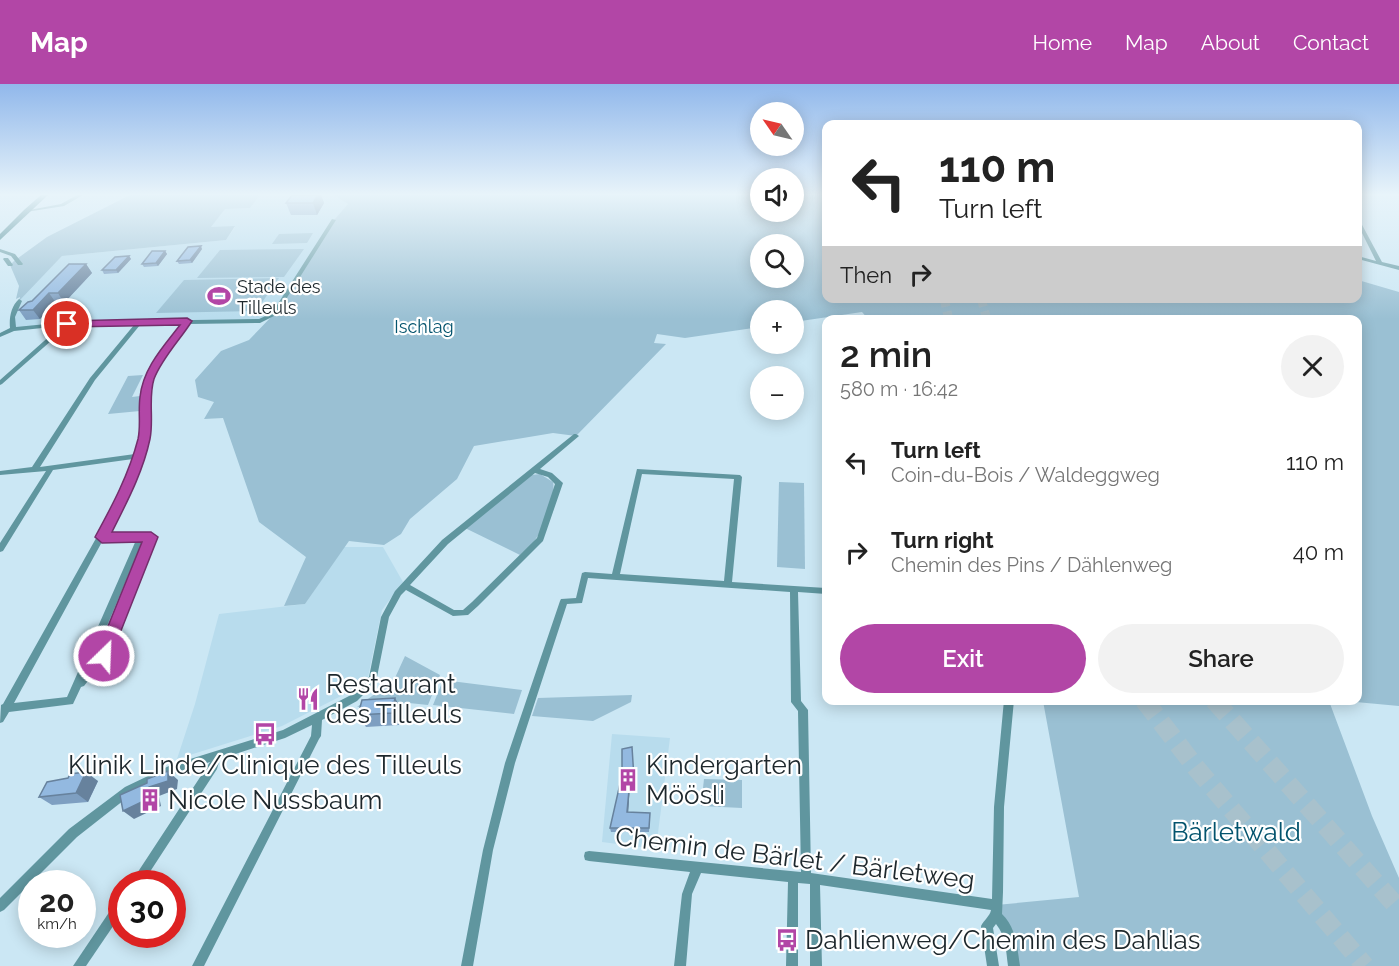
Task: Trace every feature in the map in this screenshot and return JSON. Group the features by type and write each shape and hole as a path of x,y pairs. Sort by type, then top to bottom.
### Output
{"street":[{"path":"0,334 13,329 67,324 260,321 267,319 274,314 324,236"},
{"path":"1366,236 1380,263"},
{"path":"0,250 13,255 20,264"},
{"path":"6,259 10,265"},
{"path":"1362,259 1399,268"},
{"path":"13,329 12,317 19,301"},
{"path":"0,719 3,708 126,492 146,426 145,397 149,379 159,360 187,321"},
{"path":"34,470 92,379 139,322"},
{"path":"0,383 67,324"},
{"path":"0,906 73,833 129,790 171,770 277,737 317,719 354,698 373,679 387,611 405,586 445,542 576,436"},
{"path":"0,472 34,470 138,456"},
{"path":"0,549 51,468"},
{"path":"405,586 453,613 465,612 540,539 547,525 559,483 550,475 535,470"},
{"path":"615,576 639,471 738,477 728,585"},
{"path":"3,708 70,701 142,535 102,537"},
{"path":"466,966 488,850 523,717 564,601 579,601 585,575 822,591"},
{"path":"794,590 796,702 802,710 816,966"},
{"path":"993,966 987,926 996,910 1000,797 1008,705"},
{"path":"198,966 316,736 317,719"},
{"path":"144,870 214,766 216,757"},
{"name":"Chemin de Bärlet / Bärletweg","path":"589,856 810,878 996,910"},
{"path":"680,966 687,894 697,868"},
{"path":"792,966 793,877"},
{"path":"996,910 1008,930 1014,966"},
{"path":"79,966 108,924"}],"shaded area":[{"path":"229,236 324,236 274,314 260,321 67,324 13,329 12,317 18,301 62,256 226,240"},
{"path":"344,547 383,547 403,582 382,610 365,683 353,693 353,690 282,726 177,759 195,704 219,614 305,604"},
{"path":"612,734 670,738 656,849 602,842"}],"green space":[{"path":"228,236 226,240 62,256 19,301 20,297 16,299 19,286 10,265 47,237"},
{"path":"277,236 311,236 307,243 272,244"},
{"name":"Ischlag","path":"324,236 750,236 750,288 804,288 804,236 822,236 822,303 1362,303 1362,281 1399,292 1399,706 1362,703 1362,315 865,315 862,312 822,315 822,318 804,321 804,300 750,300 750,328 685,338 657,334 654,343 666,344 576,436 553,433 474,446 457,479 410,519 401,534 384,545 349,541 305,604 284,606 306,557 259,522 223,418 204,419 214,402 198,397 195,380 221,351 249,340 274,314"},
{"path":"304,249 284,277 197,278 220,250"},
{"name":"Stade des Tilleuls","path":"279,278 256,311 156,313 184,280"},
{"path":"143,375 132,397 140,396 140,411 108,414 128,376"},
{"path":"540,474 553,482 551,501 540,532 534,542 520,555 465,528 531,475"},
{"path":"779,482 804,483 805,569 777,567"},
{"path":"144,538 147,539 101,652 87,670"},
{"path":"405,656 440,675 428,705 409,703 357,707 394,680"},
{"path":"443,680 522,690 514,714 433,705"},
{"path":"632,695 631,702 593,721 532,716 538,698"},
{"name":"Bärletwald","path":"1044,705 1330,705 1372,816 1399,878 1399,966 1014,966 996,905 1079,897"},
{"path":"704,779 742,780 742,808 701,806"}],"building":[{"path":"201,246 190,260 177,261 188,247"},
{"path":"152,251 165,251 156,263 142,264"},
{"path":"129,256 116,270 102,270 115,257"},
{"path":"69,264 86,264 58,293 49,293 33,310 19,310 32,301"},
{"path":"395,698 392,713 358,715 362,700"},
{"path":"632,747 634,778 630,779 627,812 650,813 649,828 610,828 622,775 622,749"},
{"path":"168,771 168,781 149,787 150,798 123,811 120,795 147,783 147,779"},
{"path":"86,772 76,793 39,797 47,782 68,778 70,774"}],"tunnel":[{"path":"945,303 948,315"},
{"path":"982,303 986,315"},
{"path":"1148,705 1197,769 1365,966"},
{"path":"1218,705 1399,909"}],"place":[{"name":"Stade des Tilleuls","path":"219,296"},
{"name":"Restaurant des Tilleuls","path":"308,699"},
{"name":"Klinik Linde/Clinique des Tilleuls","path":"265,734"},
{"name":"Kindergarten Möösli","path":"628,780"},
{"name":"Nicole Nussbaum","path":"150,800"},
{"name":"Dahlienweg/Chemin des Dahlias","path":"787,940"}],"route":[{"path":"67,324 187,321 159,360 149,379 145,397 144,437 126,492 102,537 142,535 151,537 104,656"}]}
